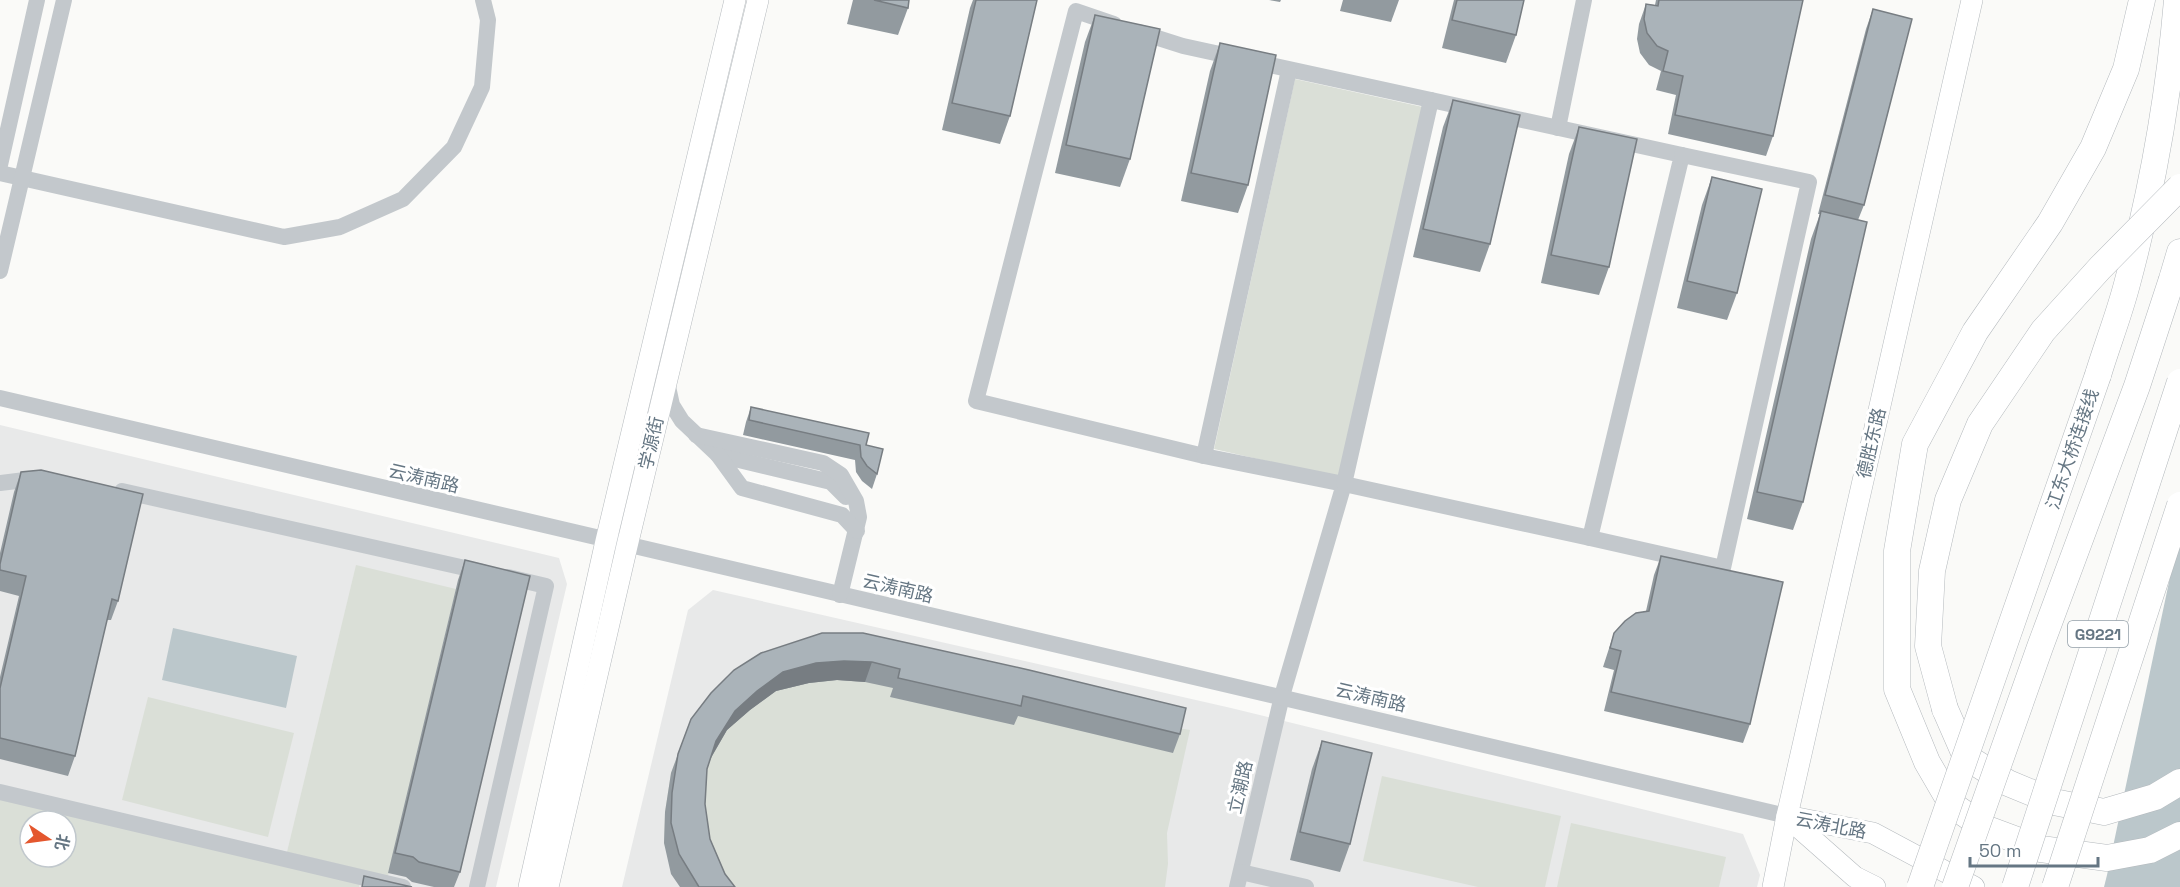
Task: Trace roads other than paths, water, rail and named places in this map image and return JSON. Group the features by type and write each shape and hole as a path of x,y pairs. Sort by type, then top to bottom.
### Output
{"highway":[{"path":"2142,0 2126,69 2092,148 2050,223 1975,332 1915,444 1897,551 1897,689 1927,762 1952,805 1987,829 2042,849 2107,858 2150,850 2180,835"},
{"name":"江东大桥连接线","path":"1920,887 2098,375 2127,285 2147,202 2166,101 2177,0"},
{"path":"2180,188 2100,268 2043,331 1980,424 1947,500 1932,571 1928,646 1945,709 1966,757 2008,783 2054,802 2104,812 2155,797 2180,782"},
{"name":"江东大桥连接线","path":"1955,887 2040,647 2137,386 2180,252"},
{"name":"G9221","path":"2015,887 2180,382"},
{"name":"G9221","path":"2055,887 2180,505"}],"main road":[{"path":"529,887 616,543 735,0"},
{"name":"学源街","path":"548,887 616,543 667,379 758,0"},
{"name":"德胜东路","path":"1773,887 1787,816 1972,0"},
{"name":"云涛北路","path":"1787,816 1855,877 1875,887"},
{"name":"云涛北路","path":"1787,816 1873,833 1974,887"}],"street":[{"path":"0,165 37,0"},
{"path":"0,271 64,0"},
{"path":"0,173 284,237 340,227 403,199 454,147 482,87 488,20 483,0"},
{"path":"1558,128 1584,0"},
{"path":"1076,11 1183,46 1431,100 1809,183 1723,568 1344,484 1204,456 976,401 1076,11"},
{"path":"1204,456 1289,70"},
{"name":"立潮路","path":"1239,880 1282,696 1344,484 1431,100"},
{"path":"1590,538 1682,155"},
{"path":"667,379 672,405 682,421 718,455 742,488 842,514 857,531"},
{"name":"云涛南路","path":"0,398 1282,696 1787,816"},
{"path":"696,435 823,463 841,475 856,501 859,516 840,595"},
{"path":"718,455 831,482 850,501 857,531"},
{"path":"0,483 59,476"},
{"path":"105,487 546,586 477,887"},
{"path":"0,792 403,887"},
{"path":"1239,880 1306,887"}]}
